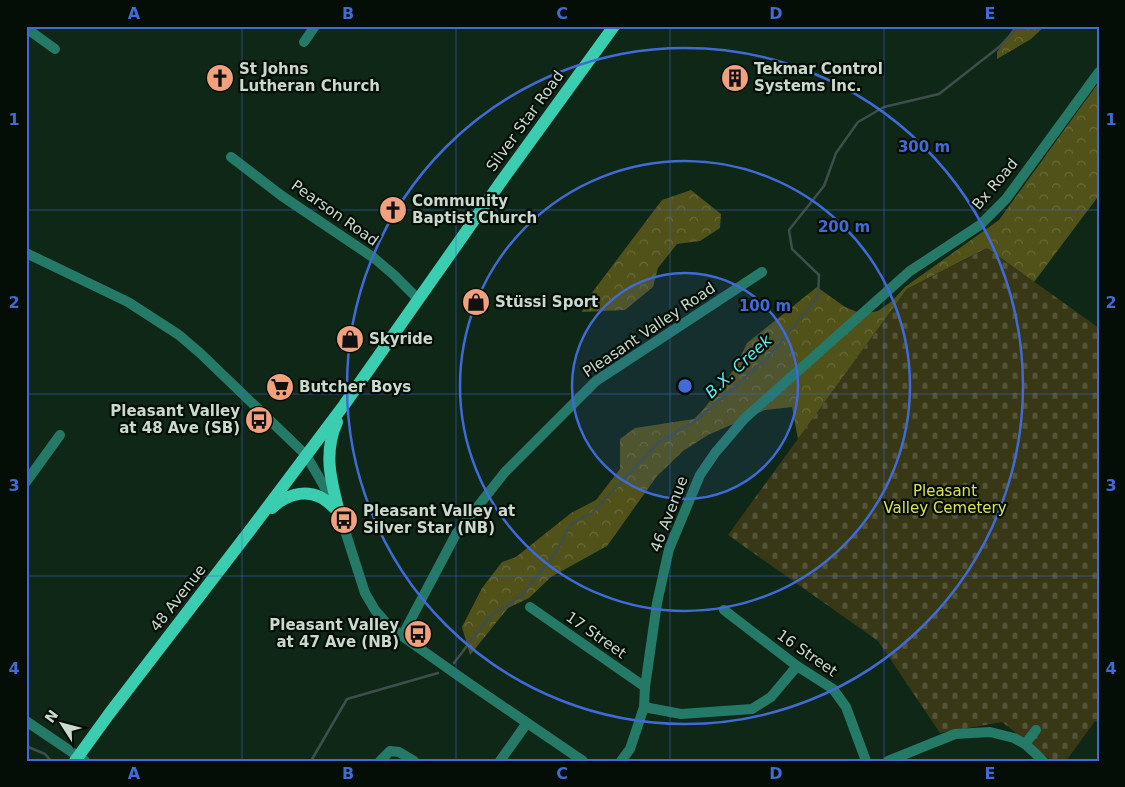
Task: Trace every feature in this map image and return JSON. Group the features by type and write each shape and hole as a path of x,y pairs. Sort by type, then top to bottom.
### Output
{"main road":[{"name":"Silver Star Road","path":"306,455 344,405 418,298 614,26"},
{"path":"339,512 332,483 329,459 332,433 344,405"},
{"name":"48 Avenue","path":"79,759 109,714 251,530 306,455"},
{"path":"251,530 278,502 297,494 309,493 321,497 339,512"}],"street":[{"path":"304,42 316,26"},
{"path":"26,28 55,49"},
{"name":"Bx Road","path":"844,330 910,271 980,224 1006,199 1099,72"},
{"name":"Pearson Road","path":"231,157 282,196 374,258 418,298"},
{"path":"26,253 128,302 179,335 200,353 306,455 339,512 366,593 375,610 388,625 583,761"},
{"name":"Pleasant Valley Road","path":"402,636 456,534 505,472 596,381 762,272"},
{"name":"46 Avenue","path":"621,761 630,749 644,707 657,603 670,549 700,475 715,453 744,419 844,330"},
{"path":"26,482 60,435"},
{"name":"17 Street","path":"530,607 645,687"},
{"name":"16 Street","path":"724,610 797,666 833,690 846,707 866,761"},
{"path":"644,707 681,714 752,709 771,697 797,666"},
{"path":"26,721 79,759"},
{"path":"500,761 527,723"},
{"path":"1025,744 1036,730"},
{"path":"888,761 955,734 990,732 1014,738 1025,744 1043,761"},
{"path":"380,761 390,751 399,752 414,761"}],"green space":[{"path":"1015,26 1045,26 1031,39 997,59 997,52"},
{"path":"1099,82 1099,193 1034,282 987,248 907,289 798,439 792,407 765,410 708,435 683,451 657,476 607,546 551,577 529,598 508,608 470,655 462,627 482,588 502,562 516,557 571,513 596,500 620,469 620,439 635,428 694,419 735,368 747,343 817,287 845,307 862,314 878,311 892,301 905,287 999,220"},
{"path":"691,190 721,214 720,228 700,241 677,244 658,268 653,287 625,310 582,312 588,298 662,200"},
{"name":"Pleasant Valley Cemetery","path":"987,248 1099,328 1099,724 1095,721 1066,761 1052,761 1002,722 940,733 878,641 728,535 907,289"}],"waterway":[{"name":"B.X. Creek","path":"454,663 489,617 520,597 555,554 571,524 592,513 659,442 694,422 731,391 770,355 818,297 819,275 792,249 789,230 824,186 836,153 858,122 884,107 939,94 999,47 1019,26"},
{"name":"B.X. Creek","path":"311,761 347,699 438,673"},
{"name":"B.X. Creek","path":"26,746 45,754 51,761"}],"place":[{"name":"St Johns Lutheran Church","path":"220,78"},
{"name":"Tekmar Control Systems Inc.","path":"735,78"},
{"name":"Community Baptist Church","path":"393,210"},
{"name":"Stüssi Sport","path":"476,302"},
{"name":"Skyride","path":"350,339"},
{"name":"Butcher Boys","path":"280,387"},
{"name":"Pleasant Valley at 48 Ave (SB)","path":"259,420"},
{"name":"Pleasant Valley at Silver Star (NB)","path":"344,520"},
{"name":"Pleasant Valley at 47 Ave (NB)","path":"418,634"}]}
